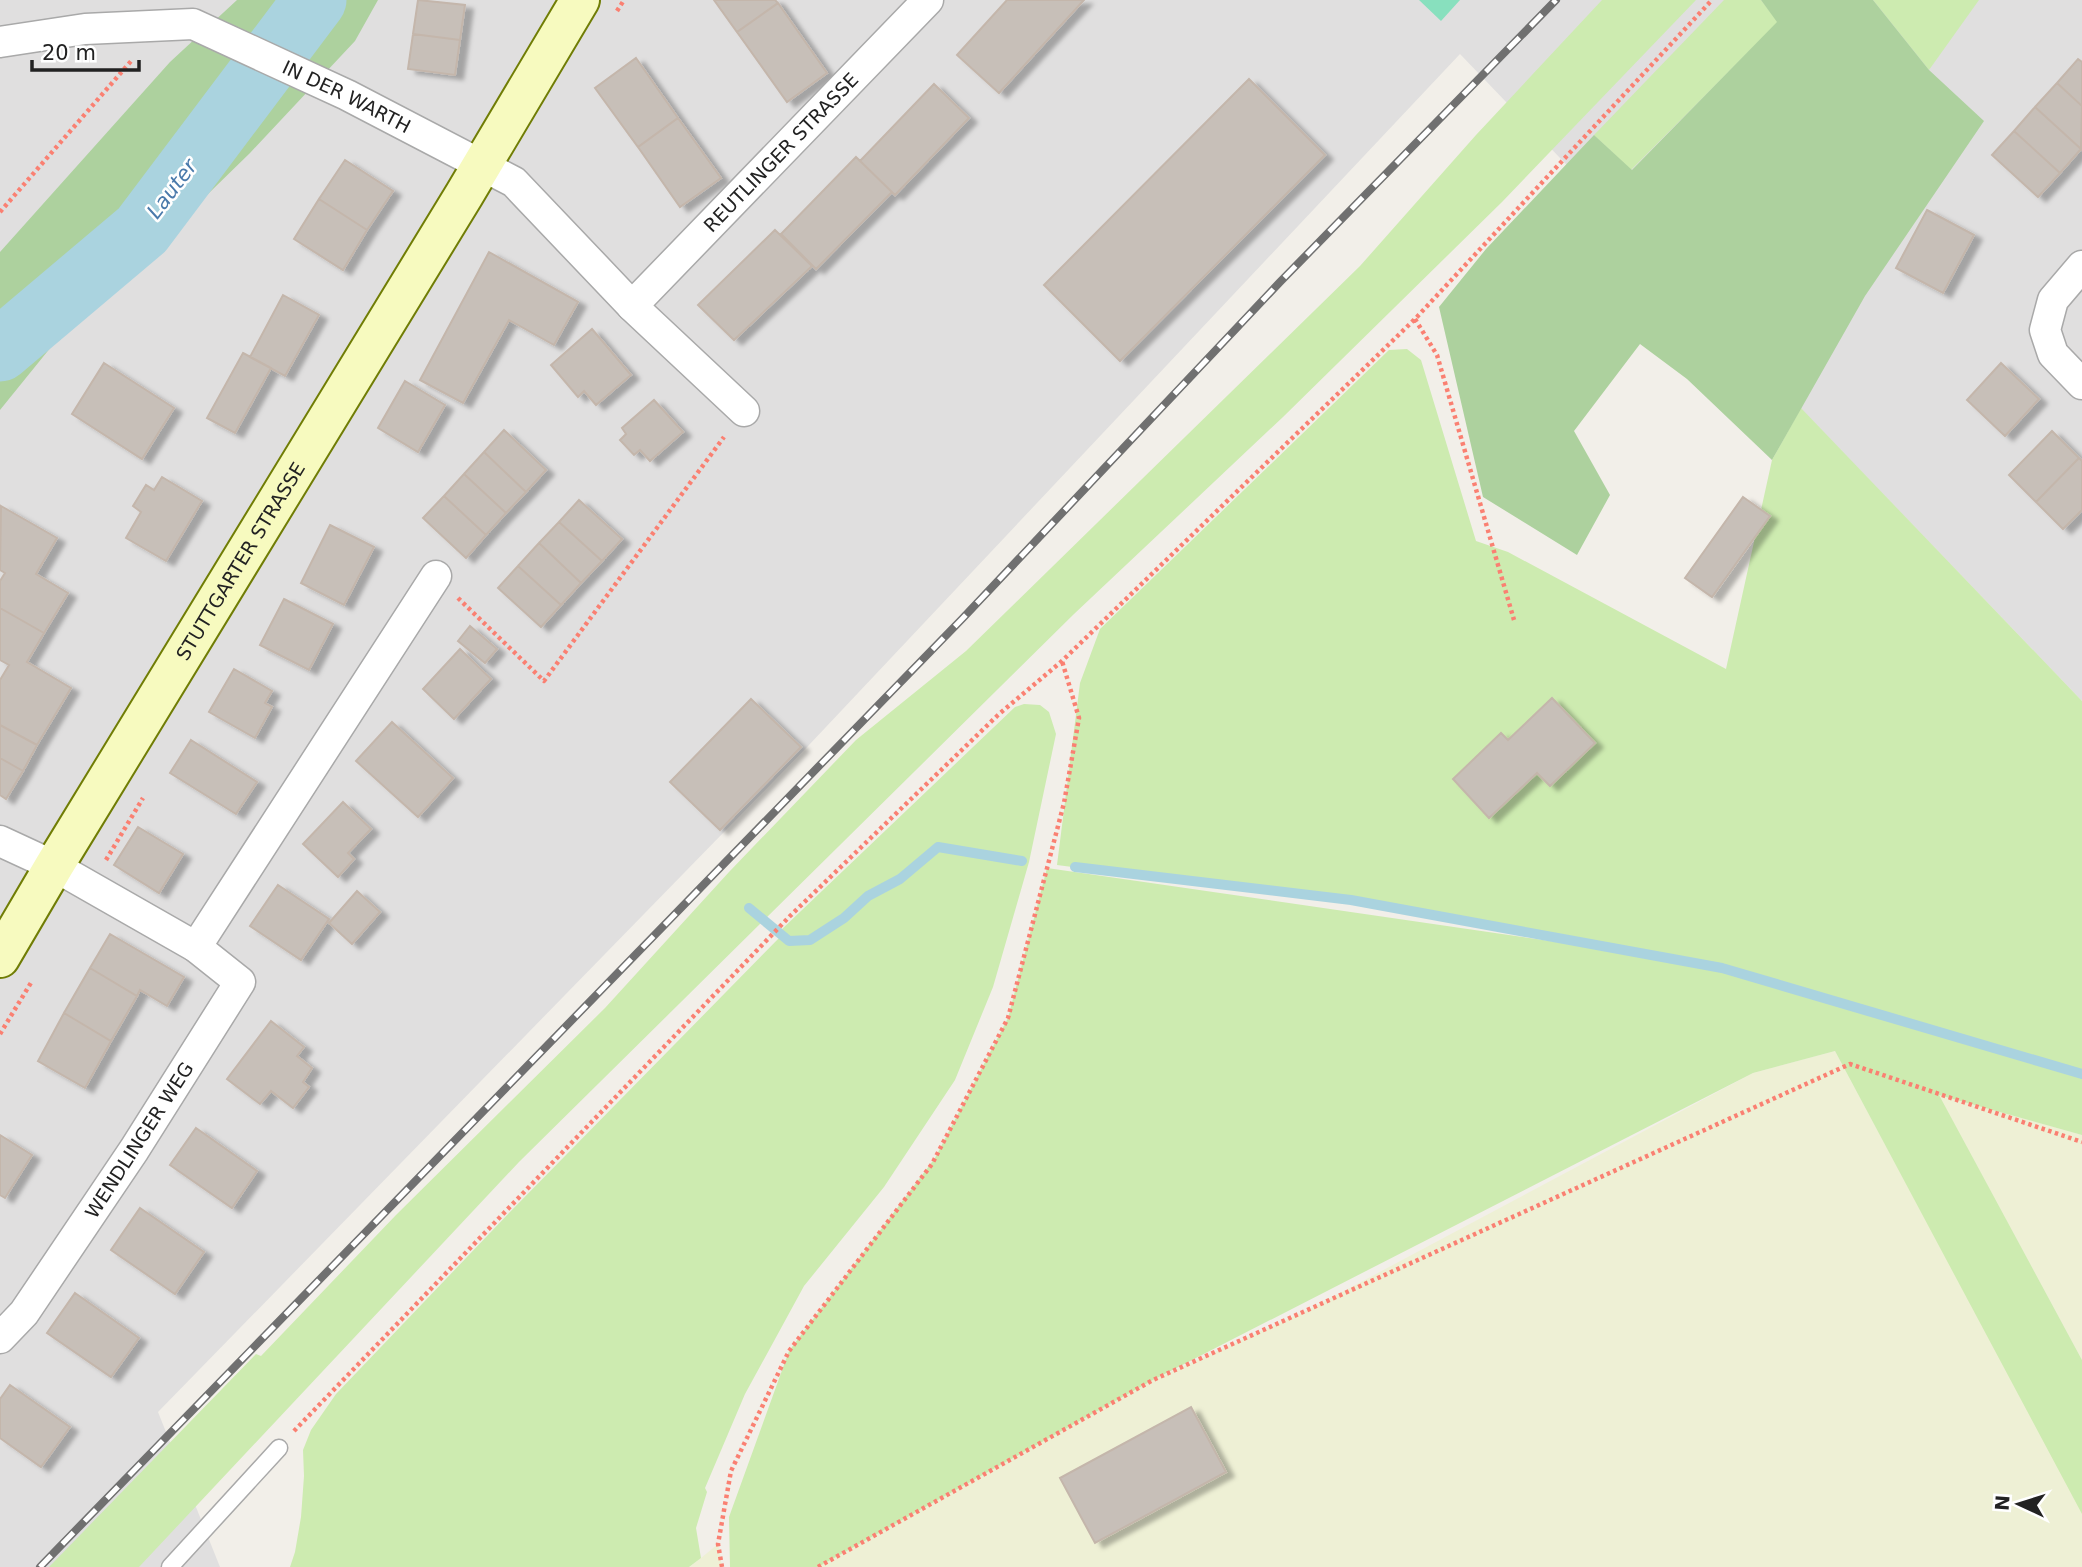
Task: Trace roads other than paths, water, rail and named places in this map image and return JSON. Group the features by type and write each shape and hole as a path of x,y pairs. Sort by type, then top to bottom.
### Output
{"main road":[{"name":"STUTTGARTER STRASSE","path":"0,958 580,0"}],"street":[{"name":"REUTLINGER STRASSE","path":"632,306 928,0"},
{"name":"IN DER WARTH","path":"0,42 85,29 193,24 347,95 483,164"},
{"path":"483,164 514,182 632,306 744,411"},
{"path":"2082,267 2053,300 2045,330 2053,354 2082,384"},
{"path":"196,947 436,576"},
{"name":"WENDLINGER WEG","path":"0,841 54,866 196,947 240,982 126,1161 24,1312 0,1339"}],"lane":[{"path":"170,1567 279,1448"}],"waterway":[{"name":"Lauter","path":"0,350 142,230 315,0"},
{"path":"749,908 789,941 810,940 844,918 868,896 900,879 938,847 1022,861"},
{"path":"1075,867 1351,900 1722,968 2082,1074"}],"railway":[{"path":"40,1567 962,619 1280,282 1556,0"}]}
